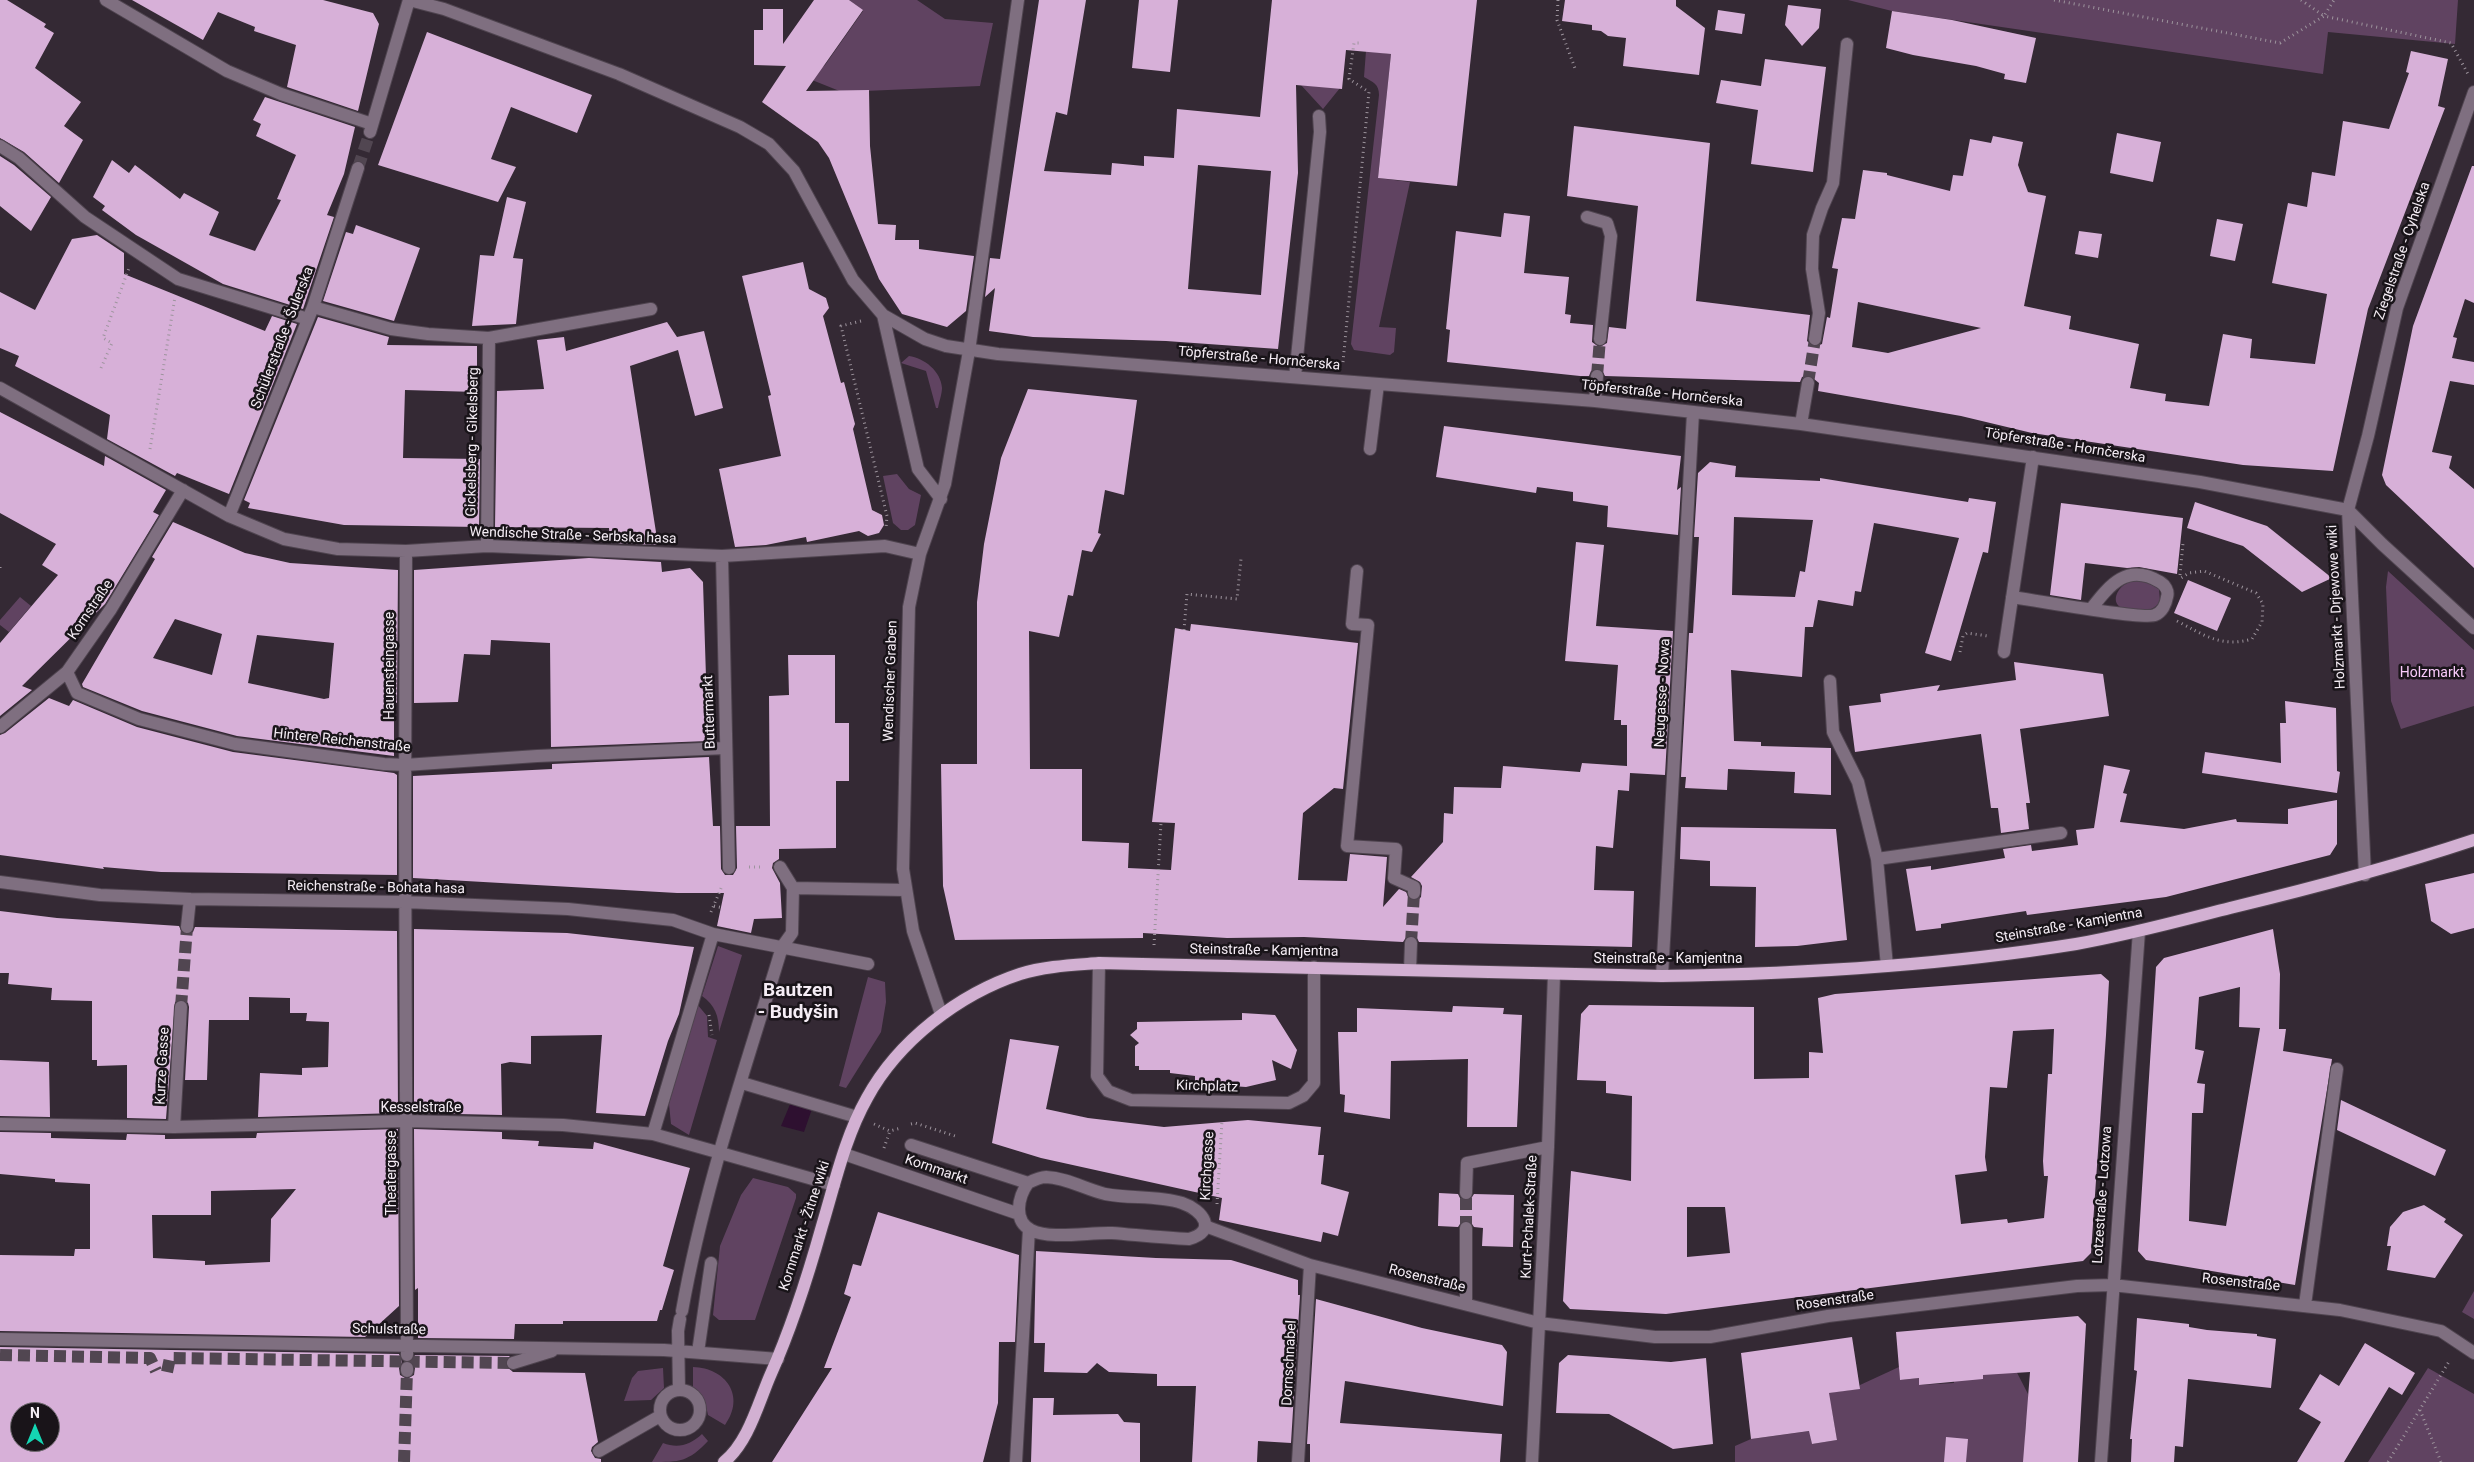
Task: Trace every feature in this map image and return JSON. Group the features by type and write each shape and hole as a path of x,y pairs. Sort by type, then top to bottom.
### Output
{"main road":[{"name":"Steinstraße - Kamjentna","path":"941,1014 1021,974 1071,965 1099,963 1662,976 1750,974 1887,966 2076,944 2138,931 2364,875 2474,840"},
{"name":"Kornmarkt - Žitne wiki","path":"724,1462 740,1445 778,1359 857,1117 868,1096 902,1051 941,1014"}],"street":[{"path":"106,0 227,71 280,94 371,128 409,0 444,4 619,74 740,127 769,144 794,171 853,280 883,315 918,469 941,499"},
{"name":"Wendischer Graben","path":"941,1014 913,931 903,868 904,736 909,608 920,554 941,499 969,351 1018,0"},
{"path":"1815,339 1819,313 1812,269 1813,235 1833,184 1847,44"},
{"name":"Ziegelstraße - Cyhelska","path":"2348,510 2368,436 2397,308 2474,92"},
{"path":"1295,376 1319,142 1319,116"},
{"path":"0,146 19,158 85,217 178,279 308,319"},
{"name":"Schülerstraße - Šulerska","path":"229,516 313,307 358,168"},
{"path":"1587,217 1607,223 1611,236 1600,339"},
{"path":"313,307 391,329 489,338 651,309"},
{"name":"Töpferstraße - Hornčerska","path":"883,315 925,339 969,351 1595,401 1801,424 2200,482 2348,510"},
{"name":"Gickelsberg - Gikelsberg","path":"487,546 489,338"},
{"path":"1595,401 1597,376"},
{"path":"1801,424 1808,383"},
{"path":"1370,449 1378,384"},
{"name":"Wendische Straße - Serbska hasa","path":"0,388 229,516 284,539 338,549 406,551 487,546 722,556 885,546 920,554"},
{"name":"Neugasse - Nowa","path":"1662,976 1693,413"},
{"path":"2004,652 2033,457"},
{"name":"Kornstraße","path":"0,727 67,672 111,609 183,490"},
{"name":"Holzmarkt - Drjewowe wiki","path":"2348,510 2382,544 2474,628"},
{"name":"Holzmarkt - Drjewowe wiki","path":"2348,510 2364,875"},
{"name":"Hauensteingasse","path":"405,902 406,551"},
{"name":"Buttermarkt","path":"722,556 729,868"},
{"path":"1357,571 1352,624 1368,625 1348,846 1396,848 1394,878 1414,887 1414,893"},
{"path":"2012,597 2091,609 2148,617 2160,612 2167,600 2166,588 2154,579 2135,575 2119,578 2111,584 2091,609"},
{"name":"Hintere Reichenstraße","path":"67,672 77,693 139,719 235,744 405,765 538,756 726,748"},
{"path":"1830,681 1833,732 1858,782 1877,858 1887,966"},
{"path":"1877,858 2061,833"},
{"path":"679,1390 678,1351 681,1315 691,1257 782,947 792,933 793,888 780,867"},
{"name":"Reichenstraße - Bohata hasa","path":"0,882 100,895 190,899 405,902 568,909 673,920 708,933 868,964"},
{"path":"793,888 905,890"},
{"path":"187,926 190,899"},
{"name":"Theatergasse","path":"405,902 407,1350"},
{"name":"Lotzestraße - Lotzowa","path":"2101,1462 2138,931"},
{"path":"652,1134 708,933"},
{"path":"1410,970 1411,943"},
{"name":"Kirchplatz","path":"1099,963 1097,1076 1108,1091 1131,1100 1224,1103 1288,1104 1303,1096 1314,1083 1314,967"},
{"name":"Kurt-Pchalek-Straße","path":"1532,1462 1548,1148 1554,974"},
{"name":"Kurze Gasse","path":"174,1127 181,1007"},
{"path":"2305,1305 2337,1069"},
{"path":"742,1083 857,1117"},
{"name":"Kesselstraße","path":"0,1124 174,1127 407,1121 563,1125 652,1134 834,1185"},
{"path":"911,1145 1028,1183 1043,1177 1060,1178 1108,1194 1175,1202 1197,1211 1210,1228 1198,1237 1189,1240 1110,1233 1047,1234 1029,1229 1020,1220 1021,1198 1028,1183"},
{"path":"1466,1193 1467,1163 1548,1148"},
{"name":"Kornmarkt","path":"844,1154 1019,1214"},
{"name":"Rosenstraße","path":"1210,1228 1310,1265 1540,1323 1655,1337 1710,1337 1838,1314 2077,1286 2112,1285 2340,1310 2441,1331 2474,1352"},
{"path":"1466,1228 1466,1304"},
{"path":"1016,1462 1029,1229"},
{"path":"698,1352 711,1263"},
{"name":"Dornschnabel","path":"1298,1462 1310,1265"},
{"name":"Schulstraße","path":"0,1339 407,1350 564,1348 698,1352 778,1359"},
{"path":"513,1363 564,1348"},
{"path":"679,1390 692,1394 700,1406 698,1419 688,1429 674,1430 663,1422 660,1416 660,1403 663,1398 673,1391 679,1390"},
{"path":"599,1451 660,1416"}],"path":[{"path":"1558,0 1557,20 1576,71"},
{"path":"2054,0 2280,43 2324,16 2334,0"},
{"path":"2301,0 2324,16 2450,43 2470,79"},
{"path":"1341,380 1369,92 1349,79 1354,43 1361,43"},
{"path":"101,368 112,342 103,338 135,250"},
{"path":"146,470 178,279"},
{"path":"883,315 841,326 887,516 885,546"},
{"path":"2160,612 2214,640 2236,643 2252,639 2262,622 2263,604 2256,593 2204,571 2189,573 2180,579 2183,543 2180,543"},
{"path":"1184,630 1188,594 1237,599 1241,559"},
{"path":"1960,652 1963,636 1966,633 1977,634"},
{"path":"1153,964 1161,823"},
{"path":"708,933 714,906 729,868 780,867"},
{"path":"714,906 723,908"},
{"name":"Kirchgasse","path":"1210,1228 1224,1103"},
{"path":"2388,1462 2460,1343"},
{"path":"2420,1410 2441,1462"}],"green space":[{"path":"849,0 917,0 945,19 993,23 980,86 842,92 807,78 825,65 863,11"},
{"path":"1848,0 2458,0 2455,44 2328,32 2323,74 1892,11"},
{"path":"1366,51 1391,54 1378,178 1410,182 1379,327 1396,328 1394,352 1390,355 1354,350 1351,344 1379,95 1377,86 1364,77"},
{"path":"1301,85 1340,88 1323,109"},
{"path":"909,356 920,359 931,366 939,376 942,393 938,408 936,408 926,371 901,363"},
{"path":"897,474 909,489 921,495 915,525 908,530 901,530 893,523 883,476"},
{"name":"Holzmarkt","path":"2388,571 2474,650 2474,706 2401,729 2391,701 2386,587"},
{"path":"2132,581 2145,581 2159,589 2160,601 2155,607 2139,612 2123,609 2117,604 2116,598 2119,590 2125,584"},
{"path":"20,597 31,606 9,632 0,625 0,620"},
{"path":"718,946 742,955 719,1032 715,1011 702,996"},
{"path":"868,977 885,982 886,1002 881,1032 846,1088 839,1086"},
{"path":"697,1004 707,1016 708,1037 717,1040 689,1135 671,1124 669,1104"},
{"path":"753,1178 788,1187 796,1194 796,1198 755,1320 719,1320 713,1315 720,1246 741,1195"},
{"path":"2474,1291 2474,1319 2462,1312"},
{"path":"2012,1363 2028,1394 2028,1422 2026,1422 2025,1437 2028,1437 2027,1462 1735,1462 1735,1446 1751,1439 1810,1431 1812,1444 1837,1440 1831,1406 1819,1394 1858,1389 1860,1385 1899,1367 1900,1380 1919,1378 1919,1385 1954,1383 1954,1375 1982,1371"},
{"path":"693,1367 715,1372 729,1386 733,1394 734,1404 725,1425 708,1415 705,1402 693,1389"},
{"path":"663,1368 664,1388 651,1400 624,1401 632,1378 638,1371"},
{"path":"2428,1368 2474,1394 2474,1462 2368,1462"},
{"path":"702,1434 708,1441 689,1457 670,1462 652,1462 663,1443 674,1446 684,1445"}],"shaded area":[{"path":"791,1102 812,1109 804,1132 781,1126"}],"building":[{"path":"0,0 7,0 46,24 44,27 54,33 35,68 81,102 64,126 83,140 59,183 24,152 0,138"},
{"path":"132,0 323,0 373,13 379,24 358,111 287,87 296,45 254,31 255,27 218,12 203,40"},
{"path":"814,0 849,0 863,10 806,91 869,90 870,146 878,224 896,225 895,240 919,240 919,249 974,256 966,311 947,327 902,314 879,279 829,158 818,142 762,102 786,66 754,65 754,30 763,30 763,9 783,9 783,44"},
{"path":"1039,0 1086,0 1067,115 1056,112 1044,171 1111,175 1112,163 1144,166 1144,156 1174,158 1177,109 1260,117 1272,0 1477,0 1457,186 1378,178 1391,54 1346,50 1342,89 1296,85 1298,173 1278,349 1166,341 1033,337 989,331 995,288 985,297 990,258 1000,259","holes":["1198,165 1271,171 1261,295 1188,289"]},
{"path":"1139,0 1178,0 1170,72 1132,68"},
{"path":"1565,0 1676,0 1676,6 1705,28 1699,75 1623,66 1626,38 1608,36 1601,31 1592,30 1592,25 1562,21"},
{"path":"1788,5 1821,9 1819,28 1802,46 1785,25"},
{"path":"1718,10 1745,14 1742,34 1715,30"},
{"path":"1892,11 1952,20 2036,38 2026,83 2004,79 2005,74 1976,66 1913,55 1886,48"},
{"path":"427,32 592,95 577,133 511,107 491,159 516,167 498,202 378,165"},
{"path":"2411,51 2448,59 2438,106 2445,108 2368,309 2333,471 2243,465 2032,433 1961,416 1818,391 1819,383 1809,375 1802,377 1800,382 1605,376 1602,370 1597,368 1591,371 1589,376 1580,376 1447,362 1450,330 1446,329 1456,231 1501,237 1504,213 1530,216 1524,273 1569,277 1565,314 1571,315 1570,323 1593,325 1592,342 1599,347 1607,343 1609,327 1626,329 1638,206 1567,196 1574,126 1710,143 1696,301 1810,315 1807,341 1814,347 1822,344 1827,317 1830,318 1838,269 1832,268 1842,218 1855,219 1863,170 1887,173 1887,175 1950,191 1953,175 1963,176 1970,139 1991,143 1993,136 2023,142 2018,165 2028,192 2046,196 2024,306 2071,316 2069,329 2139,344 2130,388 2166,394 2165,401 2209,406 2223,334 2252,339 2250,358 2315,364 2327,294 2272,283 2288,203 2307,207 2312,172 2335,176 2343,121 2389,129 2409,73 2406,72","holes":["1858,302 1981,328 1888,353 1852,347"]},
{"path":"1765,59 1826,67 1813,172 1751,164 1758,110 1716,103 1721,80 1761,86"},
{"path":"265,97 355,127 344,174 327,215 334,217 303,309 223,284 136,235 102,210 105,206 93,197 112,160 129,173 135,165 180,199 184,193 219,212 209,235 255,251 281,200 277,199 296,155 256,136 261,124 253,120"},
{"path":"2117,133 2161,142 2153,182 2110,173"},
{"path":"0,156 14,165 51,197 31,231 0,206"},
{"path":"2472,166 2474,166 2474,303 2465,299 2453,337 2457,338 2452,358 2474,362 2474,385 2450,381 2432,452 2452,456 2449,468 2474,489 2474,568 2386,485 2382,475 2413,326"},
{"path":"507,197 526,202 513,258 523,259 516,324 472,326 480,255 494,256"},
{"path":"2217,219 2243,224 2235,261 2210,256"},
{"path":"356,225 420,248 394,321 323,301 346,232 353,234"},
{"path":"2079,231 2102,234 2098,258 2075,254"},
{"path":"97,235 124,253 124,274 265,331 272,316 297,324 229,494 177,473 175,476 107,439 110,415 15,366 19,356 0,348 0,292 35,310 72,239"},
{"path":"803,262 809,289 826,298 829,308 823,316 841,383 844,382 855,424 853,429 872,510 882,515 884,525 879,533 868,536 859,531 807,542 806,537 766,545 735,547 719,469 781,456 768,396 771,395 742,276"},
{"path":"318,317 389,337 387,345 477,346 477,392 405,390 403,458 480,459 479,527 344,525 248,508 250,503 244,500"},
{"path":"667,322 677,337 704,331 723,408 695,416 678,350 630,366 658,545 610,543 609,528 495,527 497,391 544,389 537,340 564,337 566,351"},
{"path":"1028,389 1137,400 1124,495 1105,490 1098,533 1101,534 1092,552 1082,550 1073,596 1068,595 1059,637 1029,631 1030,769 1082,769 1082,841 1129,843 1128,868 1171,870 1175,823 1152,822 1175,628 1190,631 1191,624 1358,643 1343,789 1334,788 1303,813 1298,880 1347,881 1350,854 1387,857 1383,907 1399,889 1406,892 1410,900 1418,900 1421,897 1422,886 1420,882 1411,877 1443,842 1444,813 1453,814 1454,787 1501,788 1503,766 1580,772 1582,763 1627,766 1627,725 1621,725 1621,720 1614,720 1618,665 1565,661 1576,542 1604,545 1596,626 1673,631 1665,775 1630,773 1629,791 1618,790 1613,848 1596,846 1594,890 1634,891 1632,947 1419,942 1416,936 1411,935 1407,936 1403,942 1304,937 1227,938 1143,933 1143,938 955,940 943,886 941,764 977,764 977,602 984,544 1001,458"},
{"path":"0,412 104,466 105,456 166,490 153,512 159,515 105,604 22,686 32,690 0,716 0,643 58,575 42,565 56,544 0,513"},
{"path":"1444,426 1681,456 1677,490 1681,487 1678,535 1607,527 1608,506 1573,501 1573,492 1537,487 1536,493 1436,477"},
{"path":"1710,462 1736,466 1735,477 1820,481 1820,478 1968,502 1969,498 1996,502 1988,553 1983,552 1951,661 1925,653 1959,538 1874,523 1861,592 1855,591 1853,606 1818,600 1813,627 1805,627 1802,677 1731,670 1734,741 1761,742 1761,746 1831,748 1831,795 1794,793 1795,772 1728,769 1727,790 1685,788 1686,777 1681,777 1689,633 1693,633 1699,537 1694,537 1698,473","holes":["1734,517 1813,520 1805,572 1800,571 1795,597 1732,595"]},
{"path":"2195,502 2267,526 2332,578 2302,592 2243,546 2187,528"},
{"path":"2061,503 2183,518 2177,574 2139,567 2127,568 2085,563 2081,600 2050,595"},
{"path":"173,522 245,553 290,563 398,570 397,703 394,703 394,756 237,736 142,711 83,687 82,684 155,559 152,557","holes":["175,619 222,634 212,675 153,658","257,635 334,643 329,698 324,699 248,683"]},
{"path":"589,558 661,562 662,572 690,568 703,582 708,741 551,747 550,643 491,640 490,655 464,654 458,702 414,703 414,570"},
{"path":"2188,580 2231,598 2217,631 2174,613"},
{"path":"788,655 835,655 835,723 849,723 849,781 836,781 836,848 779,849 779,859 773,863 772,868 780,883 782,918 754,919 751,933 717,926 724,893 677,893 413,878 413,776 552,769 552,764 709,757 713,826 720,826 721,869 725,875 733,875 737,868 736,826 770,826 769,696 789,695"},
{"path":"2014,662 2103,674 2109,716 2020,729 2030,803 2026,803 2029,829 2001,833 1998,808 1991,808 1981,734 1855,752 1849,706 1881,702 1880,694 1940,685 1937,691 2016,680"},
{"path":"49,698 69,706 73,700 137,727 233,752 394,773 397,775 397,875 161,872 103,867 104,869 0,855 0,735"},
{"path":"2285,701 2336,708 2337,771 2340,772 2337,793 2202,773 2205,752 2281,763 2280,723 2286,723"},
{"path":"2104,765 2130,770 2123,793 2127,794 2120,822 2184,829 2236,819 2237,822 2288,824 2288,809 2337,800 2337,844 2330,855 2166,897 2027,915 2026,911 1941,924 1941,928 1916,931 1906,869 1931,866 1931,870 2005,858 2003,849 2031,845 2032,851 2078,845 2076,830 2094,828"},
{"path":"1681,827 1836,829 1847,940 1797,946 1755,947 1756,887 1710,886 1710,861 1680,859"},
{"path":"2474,873 2474,928 2451,934 2431,921 2425,884"},
{"path":"0,911 57,918 179,926 182,933 187,935 193,932 195,927 397,931 398,1113 258,1117 260,1073 302,1075 302,1068 328,1067 329,1022 306,1021 307,1013 290,1013 290,998 249,997 249,1020 209,1020 207,1080 185,1080 189,1007 188,1003 182,999 175,1002 166,1119 127,1118 127,1065 97,1066 97,1060 92,1060 92,1001 51,1000 52,988 8,984 9,973 0,973"},
{"path":"414,929 567,933 694,947 679,1014 668,1041 645,1116 596,1113 602,1035 531,1036 531,1064 510,1062 501,1064 502,1115 414,1113"},
{"path":"2273,929 2280,974 2279,1029 2286,1029 2283,1051 2332,1059 2295,1285 2146,1260 2138,1251 2156,967 2164,958","holes":["2240,987 2239,1027 2260,1028 2226,1226 2189,1221 2192,1113 2203,1113 2205,1084 2197,1083 2204,1051 2195,1049 2199,997"]},
{"path":"2101,974 2109,981 2091,1253 2083,1261 1666,1314 1570,1309 1563,1301 1571,1171 1631,1181 1632,1096 1606,1093 1606,1081 1577,1080 1581,1014 1589,1005 1754,1007 1754,1079 1809,1078 1809,1052 1823,1053 1818,998 1835,994","holes":["2054,1029 2052,1074 2048,1074 2043,1161 2044,1176 2048,1176 2044,1218 2008,1223 2007,1219 1961,1224 1955,1175 1987,1171 1985,1157 1990,1087 2007,1088 2013,1031","1687,1207 1725,1207 1730,1253 1687,1257"]},
{"path":"1453,1006 1504,1008 1503,1014 1522,1015 1517,1127 1467,1127 1468,1059 1391,1061 1390,1119 1344,1112 1345,1095 1340,1094 1338,1032 1357,1032 1357,1008 1452,1012"},
{"path":"1242,1013 1275,1015 1297,1050 1291,1069 1272,1060 1276,1080 1246,1087 1203,1084 1195,1082 1195,1076 1170,1073 1170,1070 1139,1070 1139,1066 1135,1066 1135,1046 1139,1043 1130,1035 1137,1029 1137,1022 1242,1020"},
{"path":"1010,1039 1059,1046 1046,1109 1088,1118 1164,1127 1248,1120 1321,1127 1318,1155 1324,1155 1321,1184 1349,1192 1338,1236 1323,1232 1321,1242 1219,1220 1222,1198 1041,1158 992,1143"},
{"path":"0,1060 49,1062 50,1117 0,1116"},
{"path":"2341,1100 2446,1150 2435,1176 2337,1130"},
{"path":"398,1129 399,1306 365,1337 0,1331 0,1255 74,1256 75,1249 90,1249 90,1184 55,1182 55,1179 0,1174 0,1132 51,1133 51,1138 126,1140 127,1134 165,1135 165,1139 256,1138 257,1133","holes":["296,1189 271,1219 270,1262 205,1265 205,1261 153,1258 152,1215 211,1215 211,1191"]},
{"path":"414,1129 502,1132 502,1139 539,1141 538,1146 593,1149 594,1142 690,1168 663,1266 674,1270 657,1321 563,1321 563,1324 515,1324 514,1339 418,1338 418,1288 415,1290"},
{"path":"1439,1193 1458,1194 1461,1200 1466,1201 1470,1200 1474,1194 1514,1195 1513,1247 1482,1246 1483,1228 1474,1227 1470,1221 1462,1221 1458,1227 1438,1226"},
{"path":"2424,1205 2446,1219 2444,1222 2463,1235 2435,1278 2387,1270 2391,1246 2387,1246 2390,1227 2403,1212"},
{"path":"878,1212 1019,1255 1015,1342 999,1342 998,1403 983,1462 772,1462 832,1368 824,1368 851,1297 844,1294 853,1264 861,1266"},
{"path":"1036,1251 1231,1260 1298,1280 1298,1295 1300,1295 1291,1443 1258,1441 1257,1462 1192,1462 1196,1386 1157,1386 1157,1374 1109,1372 1097,1363 1087,1373 1044,1372 1045,1343 1034,1343"},
{"path":"1316,1299 1422,1328 1502,1345 1507,1352 1503,1406 1345,1381 1340,1423 1502,1434 1500,1462 1310,1462 1310,1444 1307,1444"},
{"path":"2078,1316 2086,1324 2078,1462 2023,1462 2030,1372 1983,1375 1983,1379 1919,1385 1919,1378 1900,1380 1896,1332"},
{"path":"2137,1318 2189,1324 2189,1327 2207,1330 2257,1334 2257,1336 2276,1339 2271,1388 2188,1379 2183,1447 2175,1446 2174,1462 2131,1462 2132,1439 2130,1439 2137,1371 2134,1370"},
{"path":"1852,1337 1860,1389 1829,1393 1837,1440 1812,1444 1809,1431 1751,1439 1741,1353"},
{"path":"2365,1343 2415,1373 2402,1395 2389,1387 2344,1462 2297,1462 2321,1422 2299,1409 2320,1374 2339,1386"},
{"path":"0,1347 399,1354 402,1362 399,1368 400,1375 407,1379 414,1375 415,1368 412,1362 415,1355 510,1356 505,1361 505,1365 513,1372 585,1373 598,1442 592,1447 591,1451 595,1458 601,1459 601,1462 0,1462"},
{"path":"1568,1355 1671,1362 1706,1358 1713,1444 1673,1449 1609,1414 1556,1413 1559,1363"},
{"path":"1033,1398 1054,1398 1053,1415 1118,1414 1124,1422 1140,1423 1140,1462 1031,1462"},
{"path":"1946,1437 1968,1439 1966,1462 1944,1462"}],"tunnel":[{"path":"358,168 370,132"},
{"path":"1597,376 1600,339"},
{"path":"1808,383 1815,339"},
{"path":"1411,943 1414,893"},
{"path":"181,1007 187,927"},
{"path":"1466,1193 1466,1228"},
{"path":"0,1355 150,1358 156,1371"},
{"path":"167,1372 170,1358 513,1363"},
{"path":"404,1462 407,1371"}],"district":[{"name":"Bautzen - Budyšin","path":"798,1002"}]}
